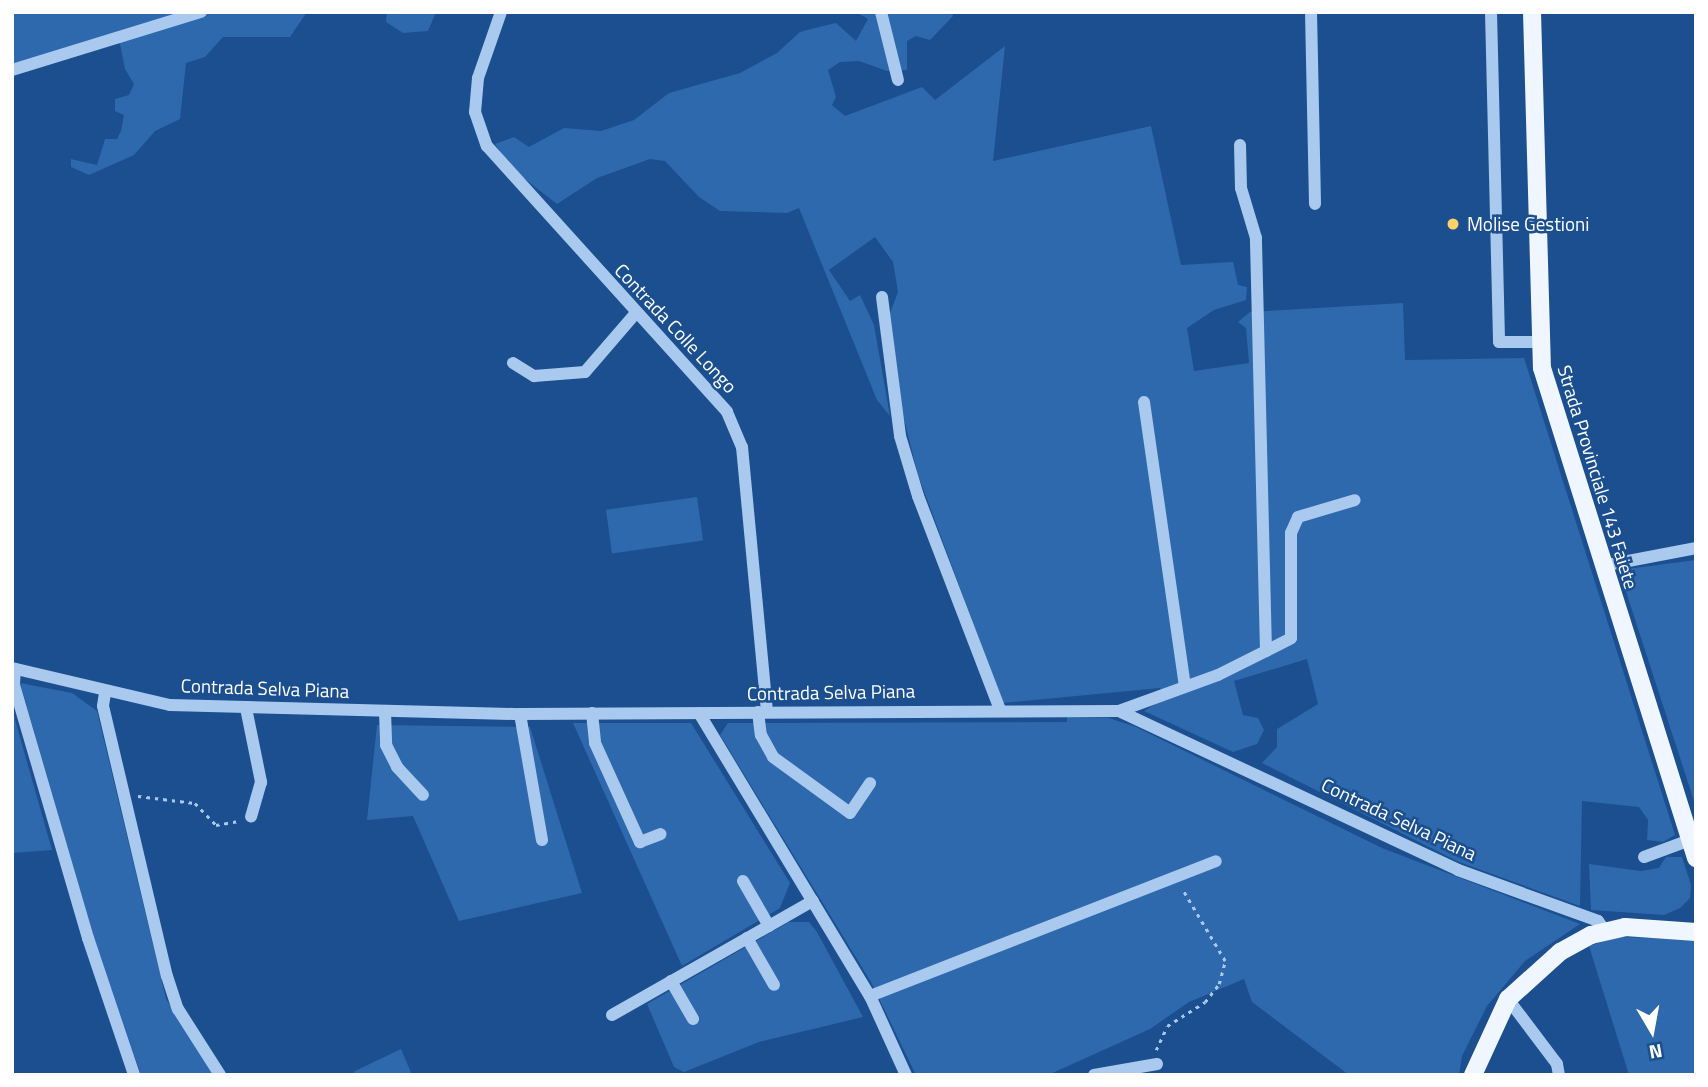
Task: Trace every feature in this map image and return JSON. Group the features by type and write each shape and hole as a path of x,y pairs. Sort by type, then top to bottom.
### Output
{"main road":[{"name":"Strada Provinciale 143 Faiete","path":"1532,12 1538,342 1547,392 1696,858"},
{"path":"1473,1075 1508,999 1560,951 1605,931 1646,926 1696,932"}],"street":[{"path":"12,70 201,12"},
{"name":"Contrada Colle Longo","path":"501,12 478,78 475,112 487,146 727,412 743,447 748,476 763,712 761,735 773,757 850,813 870,783"},
{"path":"881,12 898,80"},
{"path":"1311,12 1315,204"},
{"path":"1491,12 1499,342 1538,342"},
{"path":"1240,145 1241,188 1256,238 1266,651"},
{"path":"882,297 900,436 918,496 1000,710"},
{"path":"513,363 534,376 585,372 636,313"},
{"path":"1144,402 1185,685"},
{"path":"715,419 727,412"},
{"path":"1119,711 1266,651 1291,638 1291,533 1298,517 1355,500"},
{"path":"1602,566 1696,548"},
{"path":"14,669 14,685 85,925 134,1075"},
{"name":"Contrada Selva Piana","path":"14,669 105,693 170,705 246,708 520,714 1119,711 1458,870 1598,921 1605,931"},
{"path":"105,693 103,706 178,1009 220,1075"},
{"path":"246,708 261,782 251,817"},
{"path":"385,711 386,745 397,767 423,795"},
{"path":"592,713 595,743 640,842 662,834"},
{"path":"699,713 870,996 906,1075"},
{"path":"520,714 542,840"},
{"path":"1644,857 1690,840"},
{"path":"870,996 1216,861"},
{"path":"743,881 769,926"},
{"path":"612,1015 813,901"},
{"path":"747,938 774,985"},
{"path":"671,981 693,1019"},
{"path":"1508,999 1557,1065 1559,1075"},
{"path":"1094,1075 1157,1064"}],"path":[{"path":"124,795 195,803 222,827 251,817"},
{"path":"1157,1064 1156,1045 1167,1026 1205,1002 1219,984 1225,961 1175,877"}],"shaded area":[{"path":"12,12 307,12 290,37 223,37 205,57 186,63 180,119 155,131 134,155 89,175 71,167 71,159 97,165 105,139 117,139 121,131 124,115 115,111 115,99 129,95 134,84 125,69 120,44 111,36 12,64"},
{"path":"387,12 436,12 428,31 403,33 386,22"},
{"path":"856,12 952,12 953,16 930,40 916,36 907,41 907,70 887,71 859,61 840,62 828,70 836,97 832,105 845,116 922,87 935,100 1005,46 993,161 1151,126 1181,265 1233,262 1238,285 1247,287 1246,300 1214,310 1187,328 1194,371 1249,363 1246,328 1238,322 1250,312 1403,303 1405,360 1524,358 1675,835 1663,842 1647,840 1648,820 1639,807 1582,801 1580,906 1459,862 1262,763 1277,747 1277,729 1318,704 1307,659 1234,681 1243,715 1258,718 1264,730 1257,744 1233,752 1144,711 1165,698 1160,688 1003,703 918,475 901,407 889,316 898,292 893,262 875,237 829,270 850,301 860,295 874,325 890,416 877,400 799,208 787,213 720,211 699,197 665,161 650,159 597,178 557,204 512,169 495,144 514,137 529,147 564,128 601,131 634,120 669,93 740,73 777,53 800,32 836,23 856,41 868,19"},
{"path":"697,497 703,541 612,553 606,510"},
{"path":"1696,560 1696,807 1619,570"},
{"path":"20,683 72,693 97,711 166,999 213,1075 141,1075 93,935"},
{"path":"12,709 52,850 12,853"},
{"path":"1067,717 1109,718 1136,727 1382,848 1580,924 1525,961 1487,1006 1462,1056 1459,1075 1349,1075 1252,1002 1244,979 1189,1002 1150,1029 1048,1075 916,1075 871,982 720,735 728,723 1067,722"},
{"path":"573,723 691,723 790,883 780,908 682,966"},
{"path":"377,725 530,727 582,893 459,921 413,816 367,820"},
{"path":"1666,857 1682,857 1691,885 1690,898 1680,908 1664,915 1591,910 1589,864 1641,871 1659,868"},
{"path":"789,922 809,922 817,932 863,1017 759,1042 684,1072 674,1067 647,1004"},
{"path":"1617,937 1696,939 1696,1075 1629,1075 1589,946"},
{"path":"401,1049 412,1075 353,1075 355,1071"}],"place":[{"name":"Molise Gestioni","path":"1453,224"}]}
